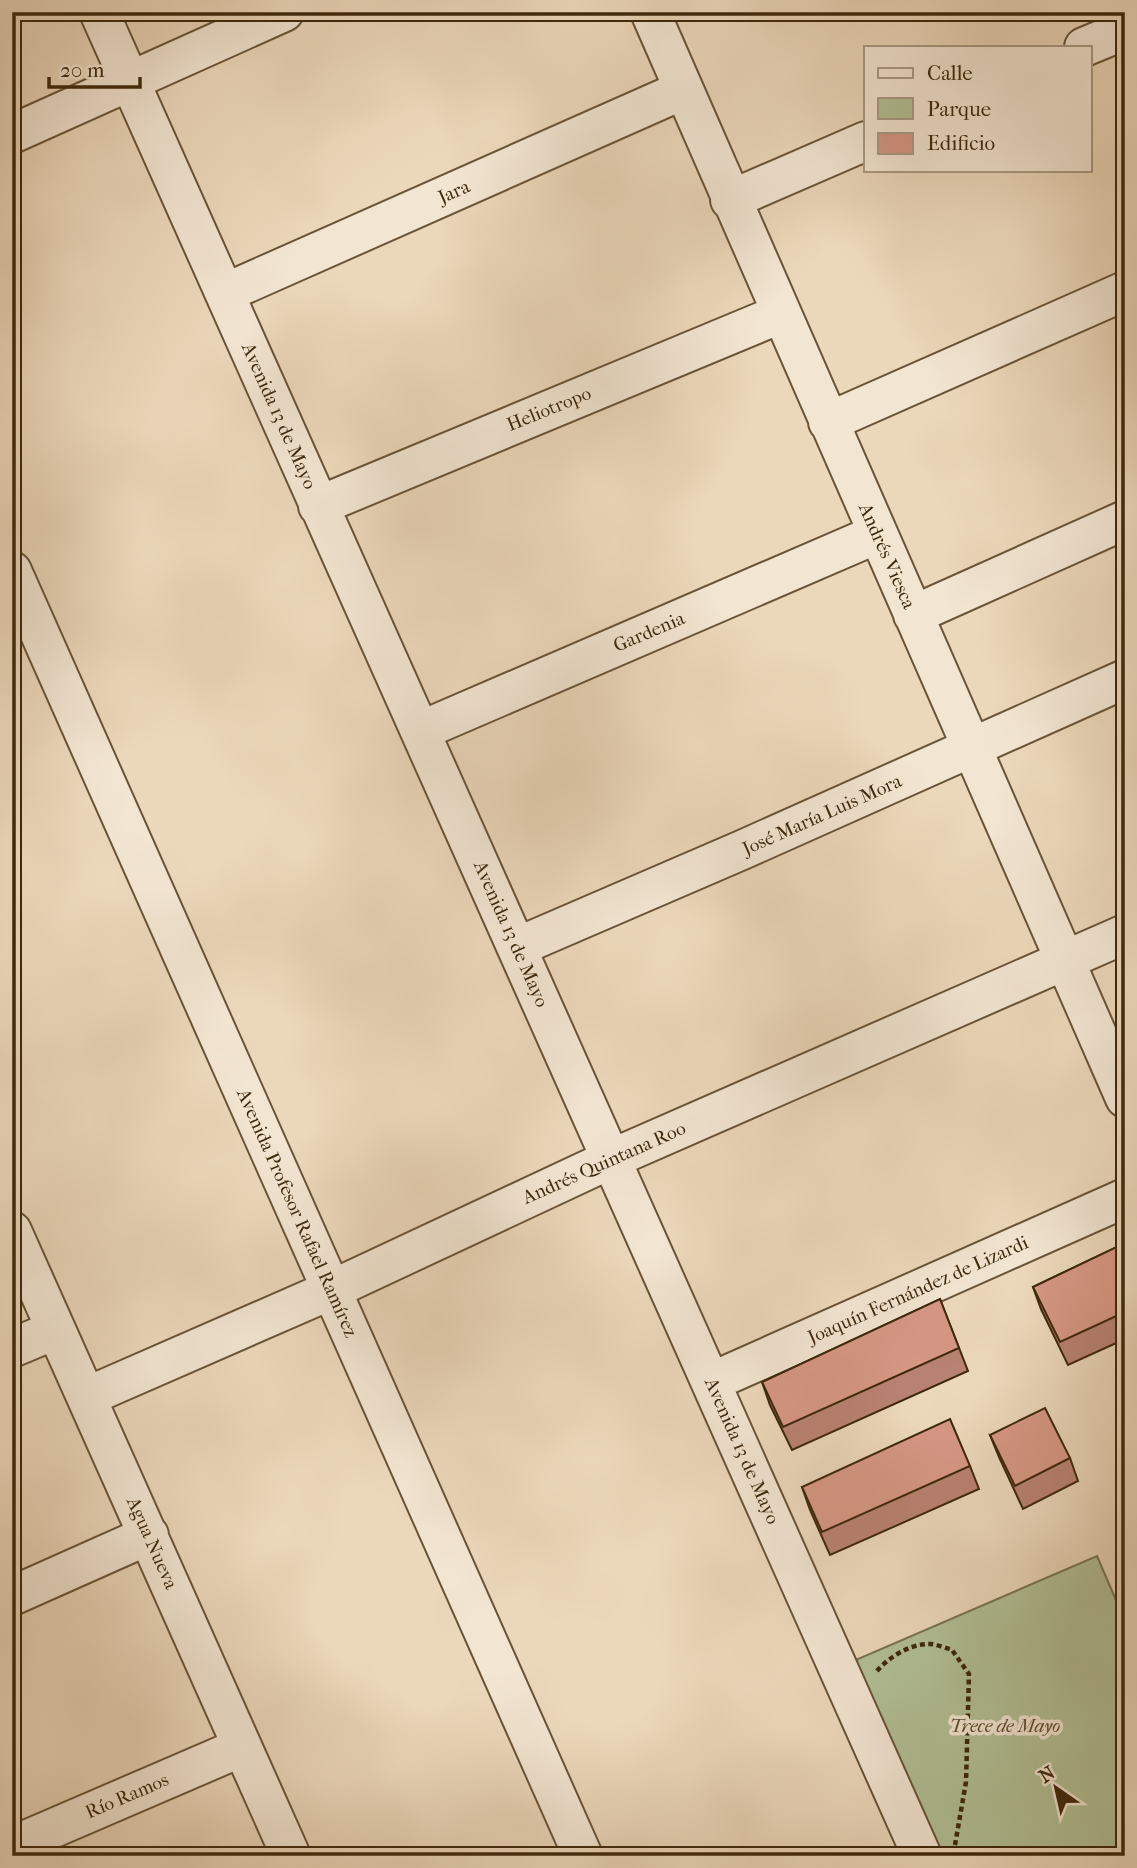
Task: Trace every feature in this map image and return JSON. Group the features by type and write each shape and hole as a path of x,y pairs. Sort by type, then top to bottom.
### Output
{"street":[{"name":"Avenida 13 de Mayo","path":"99,12 922,1856"},
{"path":"12,134 284,12"},
{"name":"Andrés Viesca","path":"650,12 1125,1098"},
{"path":"1086,46 1125,30"},
{"name":"Jara","path":"225,293 683,90"},
{"path":"730,200 864,142"},
{"path":"828,422 1125,291"},
{"name":"Heliotropo","path":"318,506 780,314"},
{"path":"913,615 1125,520"},
{"name":"Gardenia","path":"420,731 877,534"},
{"name":"Avenida Profesor Rafael Ramírez","path":"12,570 583,1856"},
{"name":"José María Luis Mora","path":"517,947 1125,679"},
{"name":"Andrés Quintana Roo","path":"86,1397 331,1290 611,1158 1125,934"},
{"name":"Joaquín Fernández de Lizardi","path":"711,1382 1125,1198"},
{"name":"Agua Nueva","path":"12,1231 290,1856"},
{"path":"12,1348 55,1330"},
{"path":"12,1596 149,1535"},
{"name":"Río Ramos","path":"12,1846 242,1747"}],"path":[{"path":"855,1704 891,1657 911,1648 930,1644 953,1650 969,1674 966,1782 953,1856"}],"green space":[{"name":"Trece de Mayo","path":"1097,1556 1125,1621 1125,1856 928,1856 851,1662"}],"building":[{"path":"1125,1243 1125,1312 1060,1342 1033,1287"},
{"path":"940,1299 959,1348 783,1427 762,1382"},
{"path":"1045,1408 1070,1458 1015,1486 990,1435"},
{"path":"950,1419 970,1466 822,1532 802,1487"},
{"path":"1125,1530 1125,1545 1119,1533"}]}
